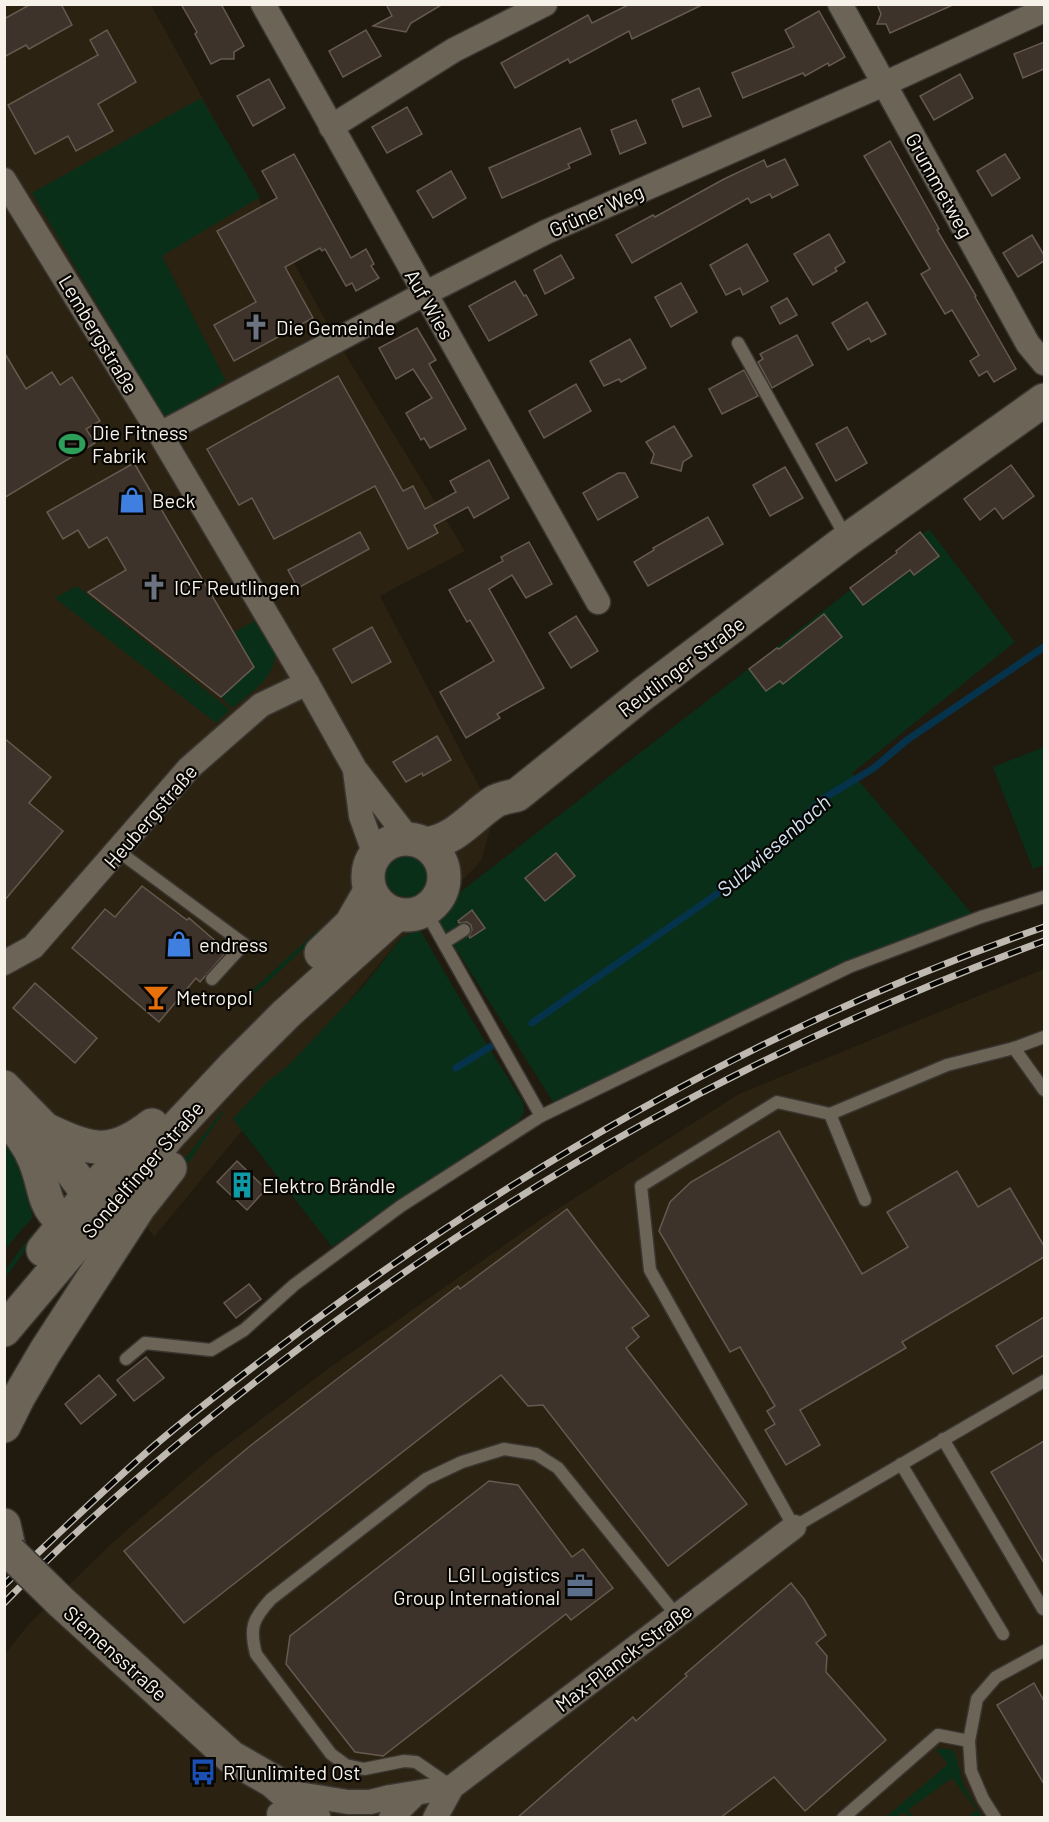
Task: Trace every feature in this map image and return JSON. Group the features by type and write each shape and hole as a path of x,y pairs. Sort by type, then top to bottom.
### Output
{"main road":[{"name":"Reutlinger Straße","path":"417,841 442,842 496,800 517,795 644,693 847,540 1044,400"},
{"name":"Reutlinger Straße","path":"286,1014 422,903 454,867 511,814 517,795"},
{"path":"393,841 417,841 440,858 445,872 422,903 381,905 370,891 368,875 375,855 393,841"},
{"name":"Sondelfinger Straße","path":"4,1330 152,1125 242,1028 351,924 370,891"},
{"name":"Sondelfinger Straße","path":"4,1297 170,1134 286,1014"},
{"path":"4,1426 45,1352 139,1207 218,1103 231,1069"},
{"path":"4,1087 45,1129 66,1164 86,1216"},
{"path":"4,1114 22,1136 35,1161 48,1205 86,1216"},
{"path":"45,1129 89,1147 107,1147 120,1145 139,1136 152,1125"},
{"name":"Siemensstraße","path":"6,1541 61,1602 231,1756 258,1795 282,1810 314,1818"}],"street":[{"name":"Auf Wies","path":"263,4 598,602"},
{"path":"331,127 454,50 545,4"},
{"name":"Grummetweg","path":"840,4 1028,344 1044,363"},
{"name":"Grüner Weg","path":"160,434 546,232 884,84 1044,10"},
{"name":"Lembergstraße","path":"4,180 160,434 224,559 307,683 355,769 417,841"},
{"name":"Heubergstraße","path":"4,963 33,947 118,851 158,795 261,705 307,683"},
{"name":"Lembergstraße","path":"355,769 362,816 375,855"},
{"name":"Max-Planck-Straße","path":"435,1818 452,1787 794,1527"},
{"name":"Max-Planck-Straße","path":"282,1810 348,1802 370,1802 452,1787"},
{"path":"391,1818 415,1794"}],"lane":[{"path":"738,343 847,540"},
{"path":"118,851 244,944 212,979"},
{"path":"126,1359 145,1343 211,1350 244,1330 294,1285 401,1206 541,1116 849,968 981,917 1044,897"},
{"path":"422,903 541,1116"},
{"path":"445,942 464,930"},
{"path":"1044,1037 1014,1048 947,1065 830,1114 777,1102 641,1186 650,1270 794,1527 1044,1381"},
{"path":"1014,1048 1044,1089"},
{"path":"830,1114 865,1200"},
{"path":"943,1440 1043,1610"},
{"path":"452,1787 416,1762 404,1761 364,1769 346,1765 331,1754 256,1654 252,1636 256,1616 271,1599 426,1479 462,1462 504,1449 536,1455 558,1468 677,1616"},
{"path":"901,1464 1003,1634"},
{"path":"995,1818 983,1799 971,1771 969,1741 977,1699 996,1677 1044,1651"},
{"path":"843,1818 938,1735 969,1741"}],"shaded area":[{"path":"5,5 151,5 336,339 465,551 380,596 494,815 481,861 419,928 401,938 154,1237 83,1138 66,1127 5,1074"},
{"path":"1044,969 1044,1817 5,1818 5,1654 28,1625 112,1543 210,1458 325,1371 543,1218 739,1094"}],"green space":[{"path":"201,98 260,197 162,256 226,381 164,418 32,193"},
{"path":"929,529 1015,642 852,773 975,917 848,966 559,1111 433,913"},
{"path":"77,586 230,710 216,723 55,598"},
{"path":"254,621 274,648 273,667 255,690 232,708 221,697 254,667 235,632"},
{"path":"1044,747 1044,865 1033,869 993,767"},
{"path":"407,853 422,860 429,875 422,890 407,897 392,890 385,875 392,860"},
{"path":"419,928 523,1102 524,1112 519,1121 395,1202 332,1247 233,1119 268,1081 287,1067 367,982 401,938"},
{"path":"319,929 321,932 249,997 248,994"},
{"path":"222,1111 223,1113 143,1228 144,1212"},
{"path":"4,1133 19,1163 33,1217 5,1249"},
{"path":"32,1234 28,1247 5,1278 5,1270"},
{"path":"939,1748 953,1750 963,1784 982,1817 970,1815 977,1810 952,1778 908,1810 913,1817 909,1817 904,1812 896,1817 886,1817 948,1764 936,1750"}],"building":[{"path":"31,4 61,4 72,25 29,49 26,45 4,57 4,19"},
{"path":"181,4 221,4 244,46 234,52 234,59 221,59 211,64"},
{"path":"386,4 443,4 411,23 406,32 373,26 392,16"},
{"path":"630,4 704,4 632,39 629,31 570,63 568,59 515,88 501,63 588,15 592,23"},
{"path":"877,4 955,4 890,33 886,24 877,24 881,14"},
{"path":"819,11 845,57 829,66 828,63 805,76 803,73 743,98 732,73 794,47 785,30"},
{"path":"107,30 136,82 98,104 113,131 76,151 68,136 35,154 8,105 98,55 90,40"},
{"path":"366,30 381,56 343,77 329,51"},
{"path":"1044,42 1044,69 1023,78 1014,54"},
{"path":"960,74 973,98 934,120 920,96"},
{"path":"269,79 285,108 253,126 237,96"},
{"path":"699,88 711,116 683,127 672,100"},
{"path":"407,107 422,134 387,153 372,127"},
{"path":"636,120 646,143 620,154 611,130"},
{"path":"580,128 591,154 568,164 570,168 502,198 489,168"},
{"path":"890,141 939,229 937,230 1016,369 994,382 987,371 979,376 970,361 979,355 952,310 945,314 921,274 930,269 864,156"},
{"path":"294,154 351,258 366,249 374,264 371,266 379,278 356,291 352,283 346,286 325,249 322,251 320,248 285,267 313,318 234,361 214,325 256,302 217,231 277,198 262,171"},
{"path":"1005,154 1020,178 992,196 977,171"},
{"path":"785,159 798,185 772,198 770,194 751,203 748,198 632,263 616,235 764,160 767,167"},
{"path":"451,171 466,198 433,218 417,191"},
{"path":"829,234 845,262 835,268 837,271 813,285 794,254"},
{"path":"1032,235 1044,255 1044,261 1018,277 1003,253"},
{"path":"747,244 768,281 743,295 740,288 726,295 710,265"},
{"path":"561,255 574,278 545,294 534,270"},
{"path":"515,281 537,315 489,341 469,306"},
{"path":"681,283 697,312 671,327 655,297"},
{"path":"787,298 797,315 780,324 771,307"},
{"path":"867,302 886,334 871,342 869,338 848,350 832,323"},
{"path":"417,328 436,360 429,364 466,429 430,448 424,438 421,440 406,413 432,398 413,369 396,379 379,348"},
{"path":"797,335 813,365 772,388 758,362 763,359 760,354"},
{"path":"630,339 646,368 621,382 619,379 604,386 590,361"},
{"path":"4,352 26,389 52,372 60,385 72,377 100,421 86,429 95,443 4,498"},
{"path":"744,370 758,396 722,414 709,389"},
{"path":"338,376 403,491 413,486 425,509 456,492 450,481 489,460 509,498 474,518 468,507 434,525 438,533 408,549 375,486 274,539 252,498 239,505 207,449"},
{"path":"576,384 591,411 544,438 529,411"},
{"path":"674,426 692,456 683,462 681,471 651,463 654,454 646,442"},
{"path":"847,427 867,463 836,481 816,444"},
{"path":"134,463 254,667 221,697 88,592 126,570 107,537 89,548 78,530 63,539 47,512"},
{"path":"1011,465 1034,496 1003,519 995,508 980,520 964,499"},
{"path":"785,467 803,498 770,516 753,485"},
{"path":"618,473 625,473 638,497 598,520 583,493"},
{"path":"708,517 723,544 648,586 634,562 654,550 653,548"},
{"path":"360,532 369,549 298,588 288,570"},
{"path":"920,532 939,556 914,575 910,570 863,605 850,588 897,553 896,551"},
{"path":"529,542 552,584 526,598 512,575 489,589 544,688 497,714 500,718 466,738 440,692 494,661 470,620 467,622 449,590 503,561 501,557"},
{"path":"824,614 842,637 783,684 780,681 766,691 749,669"},
{"path":"576,616 598,651 571,668 549,633"},
{"path":"372,627 391,662 352,683 333,649"},
{"path":"437,736 451,760 423,776 422,773 406,782 393,762"},
{"path":"4,738 51,777 29,803 63,831 4,901"},
{"path":"556,853 575,876 545,901 525,878"},
{"path":"142,886 187,920 189,918 227,951 200,982 196,978 159,1022 72,948 105,909 115,917"},
{"path":"472,910 485,928 470,938 471,925 458,921"},
{"path":"35,983 97,1038 75,1063 13,1008"},
{"path":"779,1131 862,1274 908,1247 887,1212 957,1171 978,1207 1010,1188 1044,1246 1044,1257 902,1342 906,1348 800,1410 820,1445 786,1465 765,1430 775,1424 767,1411 775,1406 740,1347 730,1352 659,1231 670,1202 691,1182"},
{"name":"Elektro Brändle","path":"237,1161 266,1189 247,1210 217,1182"},
{"path":"567,1209 649,1316 632,1328 639,1337 626,1348 747,1504 668,1566 543,1405 528,1406 501,1375 184,1623 124,1551 250,1446 458,1286 460,1289"},
{"path":"249,1284 261,1299 236,1318 224,1303"},
{"path":"1044,1317 1044,1355 1013,1374 996,1346"},
{"path":"146,1357 164,1378 134,1401 117,1380"},
{"path":"99,1375 116,1395 81,1424 65,1404"},
{"path":"1044,1441 1044,1563 991,1472"},
{"path":"489,1481 518,1485 572,1557 583,1549 613,1588 571,1620 566,1614 383,1756 355,1752 286,1664 290,1636"},
{"path":"791,1583 804,1599 826,1635 816,1643 827,1656 826,1672 886,1740 805,1811 774,1777 720,1818 517,1818 633,1717 636,1721 687,1676 685,1674"},
{"path":"1034,1683 1044,1701 1044,1784 997,1705"}],"waterway":[{"name":"Sulzwiesenbach","path":"532,1023 714,896 772,850 821,800 874,768 907,740 1044,647"},
{"path":"456,1068 493,1045"}],"railway":[{"path":"4,1585 116,1479 192,1414 307,1326 480,1206 660,1098 754,1050 849,1005 945,964 1044,927"},
{"path":"4,1603 100,1511 202,1424 362,1302 454,1239 547,1180 642,1125 738,1074 838,1026 939,982 1044,941"}],"place":[{"name":"Die Gemeinde","path":"256,327"},
{"name":"Die Fitness Fabrik","path":"72,444"},
{"name":"Beck","path":"132,500"},
{"name":"ICF Reutlingen","path":"154,587"},
{"name":"endress","path":"179,944"},
{"name":"Metropol","path":"156,997"},
{"name":"Elektro Brändle","path":"242,1185"},
{"name":"LGI Logistics Group International","path":"580,1586"},
{"name":"RTunlimited Ost","path":"203,1772"}]}
